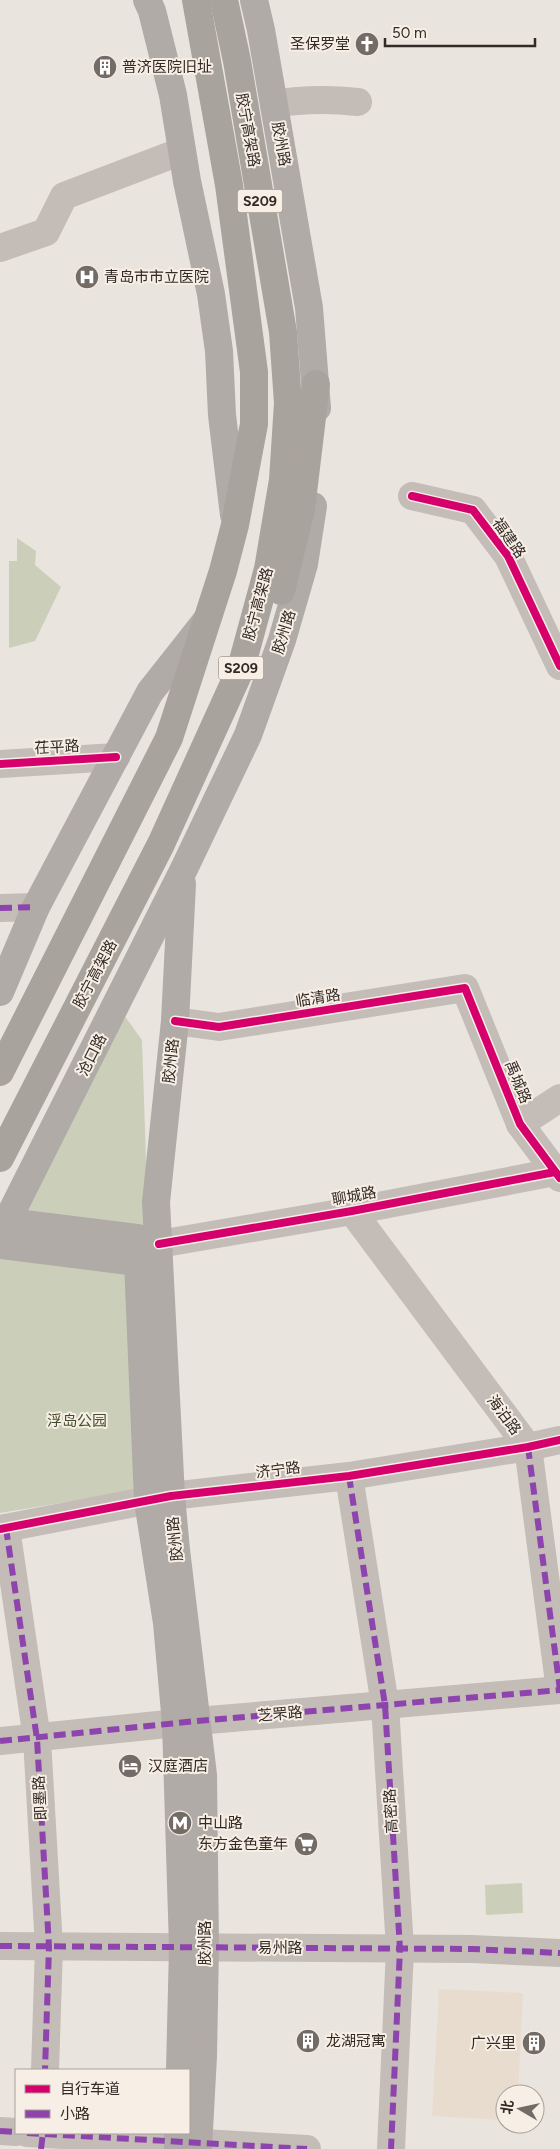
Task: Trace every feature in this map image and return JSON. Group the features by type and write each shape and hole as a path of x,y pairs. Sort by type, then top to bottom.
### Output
{"highway":[{"path":"186,0 204,47"},
{"name":"胶宁高架路","path":"0,1072 169,738 236,525 254,424 254,372 230,195 196,0"},
{"name":"胶宁高架路","path":"0,1158 161,844 241,668 268,570 283,480 288,403 282,332 237,61 224,0"},
{"path":"161,844 231,722 253,674 277,603 301,509 316,384"}],"main road":[{"path":"147,0 152,11 173,95 212,304 219,352 222,415 236,525"},
{"name":"胶州路","path":"180,2069 194,1947 203,1774 186,1722 176,1550 160,1498 144,1248 156,1202 175,1021 182,873 248,735 282,640 304,564 320,461 316,384 309,308 254,0"},
{"path":"0,992 36,907 150,692 206,621"},
{"name":"沧口路","path":"2,1231 182,873"},
{"name":"聊城路","path":"2,1231 144,1248"},
{"name":"胶州路","path":"190,2123 203,2056 194,1947"}],"street":[{"path":"274,104 302,99 358,102"},
{"path":"0,248 46,232 64,196 182,151"},
{"name":"福建路","path":"412,496 473,510 508,556 560,666"},
{"name":"茌平路","path":"0,764 116,757"},
{"path":"0,908 36,907"},
{"name":"临清路","path":"175,1021 219,1027 465,988"},
{"name":"禹城路","path":"465,988 520,1124 557,1175"},
{"path":"520,1124 560,1098"},
{"name":"聊城路","path":"144,1248 557,1175"},
{"name":"海泊路","path":"352,1211 528,1447 560,1690"},
{"name":"济宁路","path":"3,1528 160,1498 349,1476 528,1447 560,1440"},
{"name":"高密路","path":"349,1476 385,1705 400,1949 391,2149"},
{"name":"即墨路","path":"3,1528 37,1739 49,1947 45,2069"},
{"name":"芝罘路","path":"0,1741 37,1739 186,1722 560,1690"},
{"name":"易州路","path":"0,1946 472,1949 560,1953"},
{"path":"0,2131 15,2133"},
{"path":"20,2134 307,2149"}],"green space":[{"path":"17,538 36,551 35,565 61,587 35,641 9,648 9,561 17,561"},
{"name":"浮岛公园","path":"124,1015 142,1040 157,1487 0,1513 0,1260"},
{"path":"522,1883 523,1913 486,1915 485,1885"}],"shaded area":[{"path":"439,1989 523,1993 518,2084 495,2084 495,2119 432,2116"}],"marked path":[{"path":"0,908 36,907"},
{"path":"528,1447 560,1690"},
{"path":"349,1476 385,1705 400,1949 391,2149"},
{"path":"6,1528 37,1739 49,1947 45,2069"},
{"path":"0,1741 197,1721 560,1690"},
{"path":"0,1946 472,1949 560,1953"},
{"path":"0,2131 15,2132"},
{"path":"41,2149 43,2134"},
{"path":"44,2134 307,2149"}],"cycle path":[{"path":"412,496 473,510 508,556 560,666"},
{"path":"0,764 116,757"},
{"path":"175,1021 219,1027 465,988 520,1124 560,1178"},
{"path":"159,1244 352,1211 555,1172"},
{"path":"0,1529 171,1496 349,1476 528,1447 560,1440"}],"place":[{"name":"圣保罗堂","path":"367,44"},
{"name":"普济医院旧址","path":"105,67"},
{"name":"青岛市市立医院","path":"87,277"},
{"name":"汉庭酒店","path":"130,1766"},
{"name":"中山路","path":"180,1823"},
{"name":"东方金色童年","path":"306,1844"},
{"name":"龙湖冠寓","path":"308,2041"},
{"name":"广兴里","path":"534,2043"}]}
